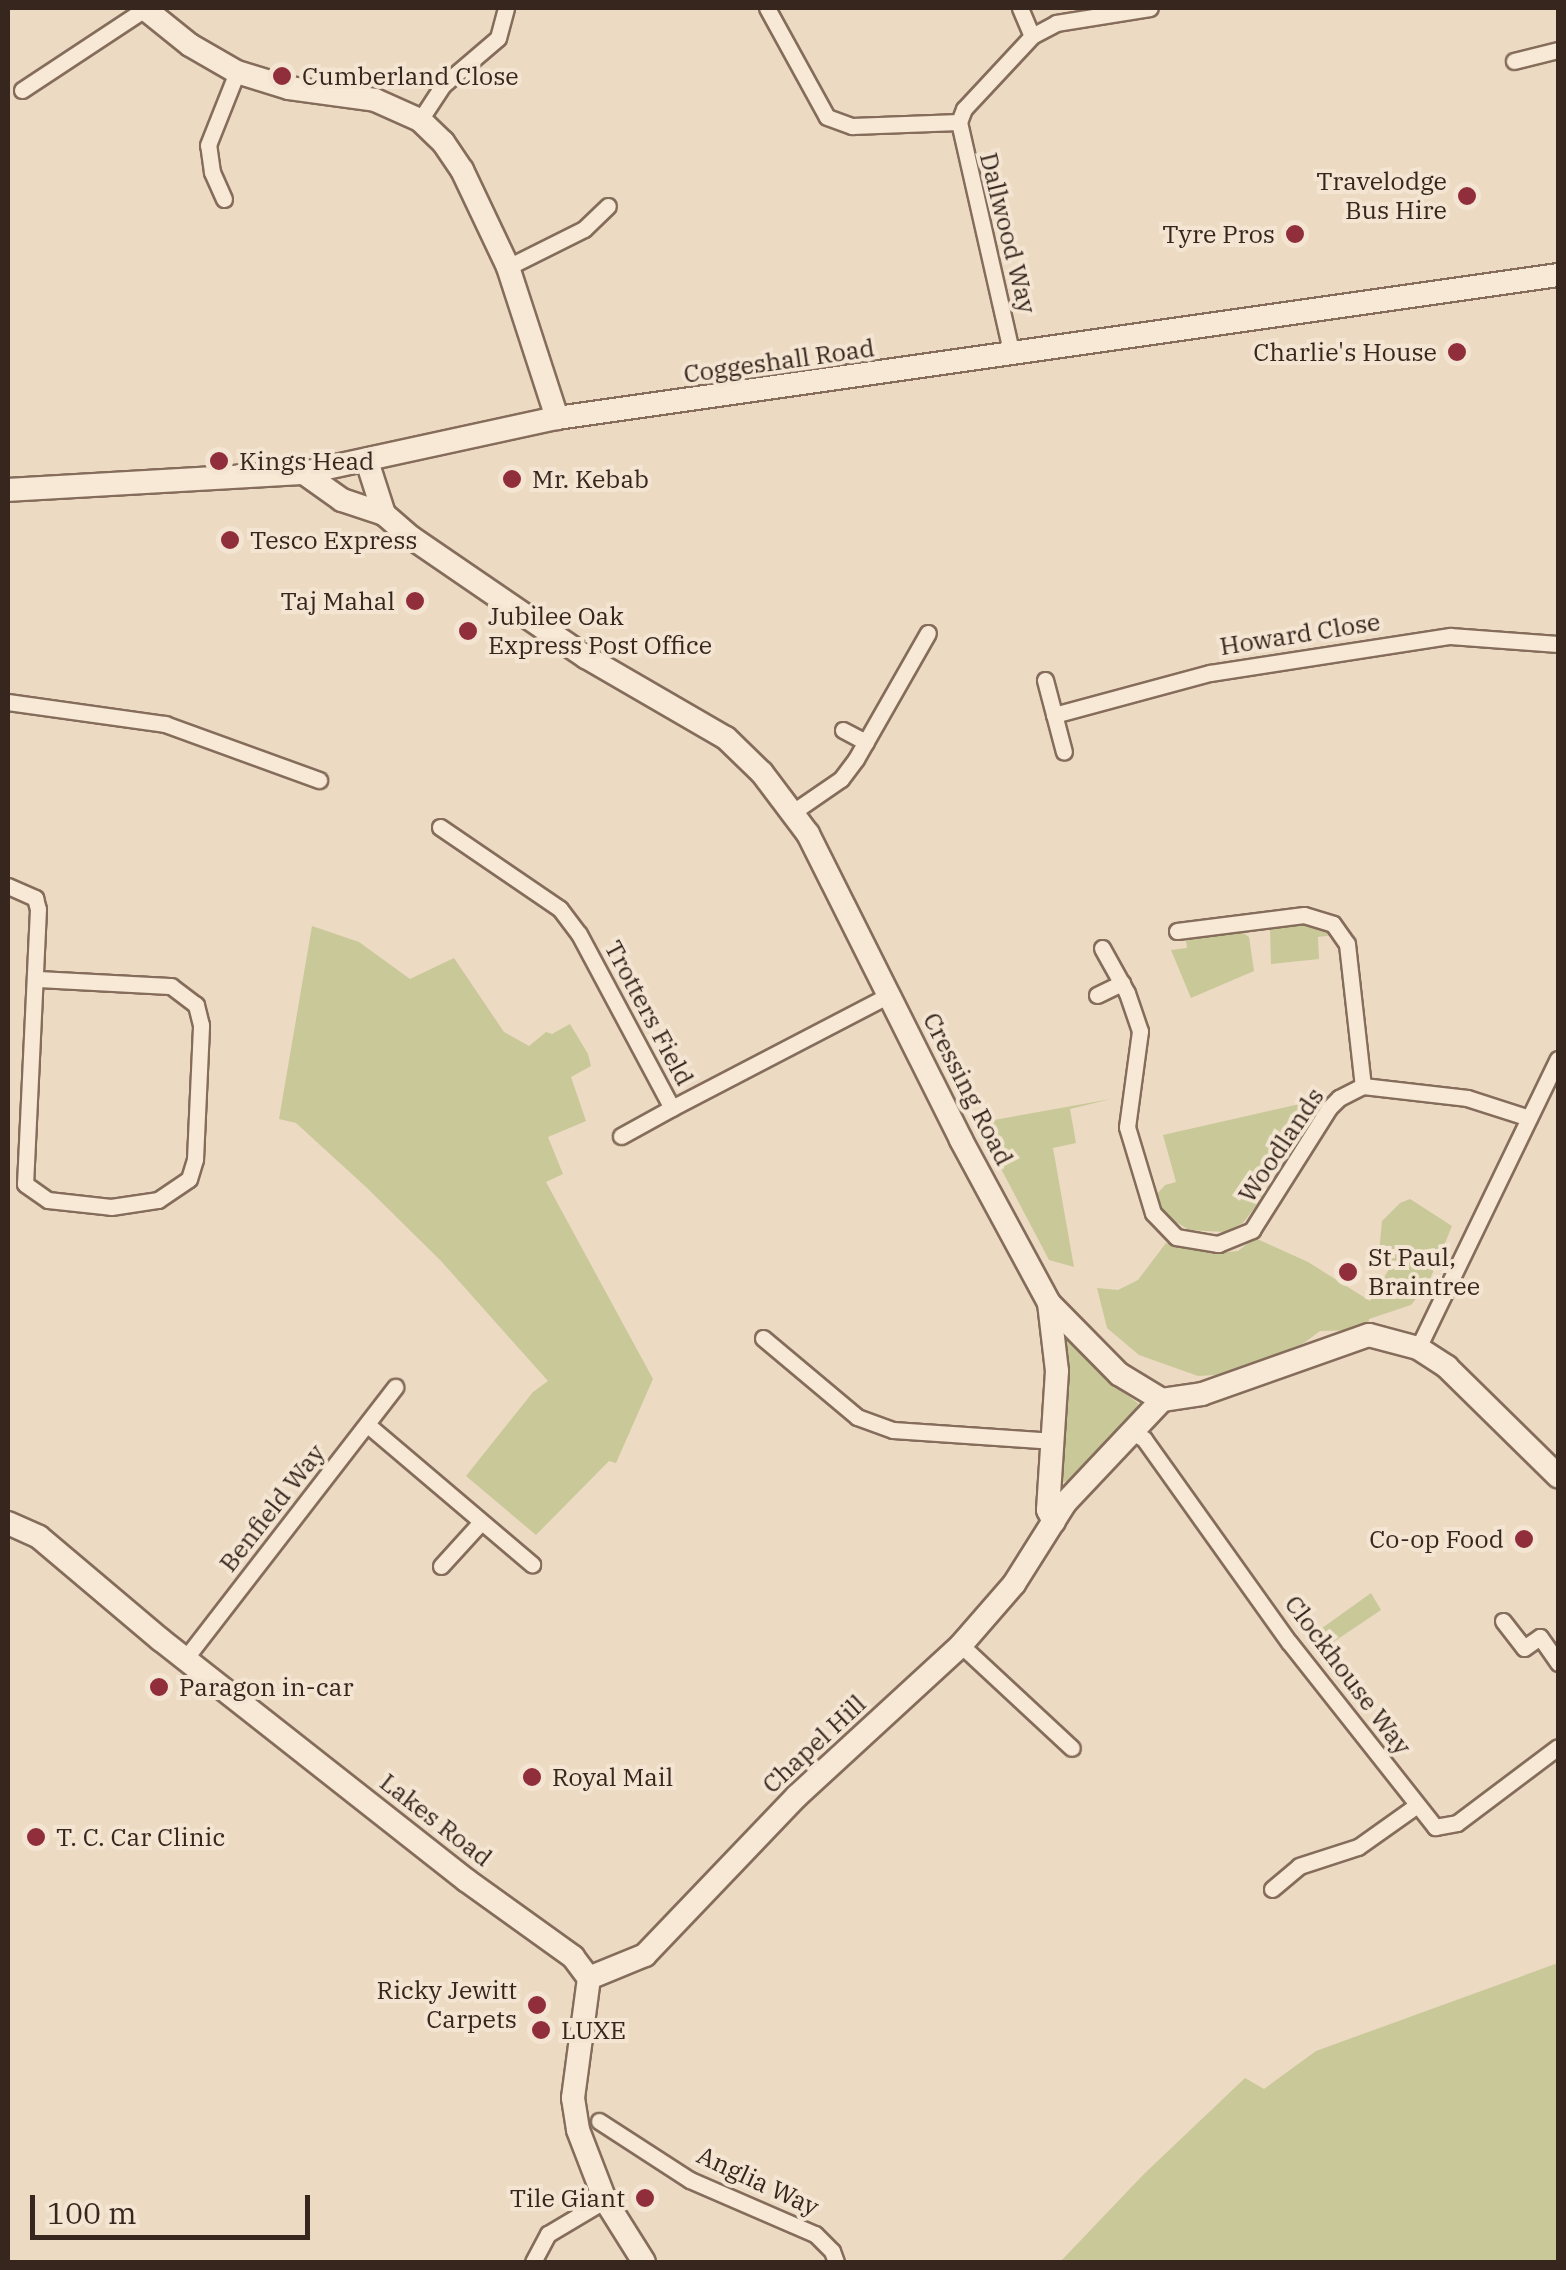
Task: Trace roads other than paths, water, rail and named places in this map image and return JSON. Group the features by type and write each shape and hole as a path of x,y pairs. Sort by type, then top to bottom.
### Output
{"street":[{"path":"22,90 145,8 190,46 237,72 289,88 375,100 420,120 462,170 508,267 556,418"},
{"path":"420,120 443,84 498,38 506,8"},
{"path":"767,8 822,110 836,123 959,122 964,109 1032,36 1056,22 1150,8"},
{"path":"1020,8 1032,36"},
{"path":"1514,61 1558,50"},
{"path":"224,200 212,172 208,146 237,72"},
{"name":"Dallwood Way","path":"959,122 1012,355"},
{"path":"508,267 584,229 608,206"},
{"name":"Coggeshall Road","path":"8,490 304,473 556,418 1558,275"},
{"path":"368,461 384,514"},
{"name":"Cressing Road","path":"304,473 342,500 384,514 454,568 586,657 726,738 793,812 1049,1303 1118,1374 1162,1400"},
{"path":"793,812 841,779 928,633"},
{"name":"Howard Close","path":"1054,715 1210,674 1450,636 1558,644"},
{"path":"1045,680 1064,752"},
{"path":"8,702 165,724 319,780"},
{"path":"843,730 866,742"},
{"name":"Trotters Field","path":"440,828 560,909 579,934 672,1108 889,995"},
{"path":"8,886 34,898 38,909 25,1184 48,1200 111,1206 158,1200 188,1179 195,1159 201,1025 196,1004 171,986 36,979"},
{"path":"1177,931 1304,916 1333,924 1347,944 1363,1086"},
{"name":"Woodlands","path":"1102,948 1122,983 1140,1030 1127,1114 1134,1148 1153,1213 1176,1237 1203,1244 1236,1240 1260,1222 1329,1108 1363,1086 1467,1098 1530,1118"},
{"path":"1098,995 1122,983"},
{"path":"1418,1348 1558,1059"},
{"path":"621,1136 672,1108"},
{"path":"1049,1303 1057,1371 1048,1510 1054,1522"},
{"path":"1162,1400 1202,1394 1370,1335 1418,1348 1489,1404 1558,1476"},
{"path":"763,1338 857,1416 893,1430 1055,1442"},
{"name":"Benfield Way","path":"185,1658 396,1388"},
{"name":"Chapel Hill","path":"589,1978 645,1955 797,1796 960,1645 1014,1584 1066,1503 1162,1400"},
{"path":"368,1426 532,1564"},
{"name":"Clockhouse Way","path":"1134,1433 1144,1438 1289,1642 1435,1827 1457,1823 1557,1750"},
{"path":"441,1566 481,1522"},
{"name":"Lakes Road","path":"8,1523 39,1537 466,1880 573,1957 589,1978"},
{"path":"1503,1621 1524,1648 1540,1637 1558,1664"},
{"path":"960,1645 1072,1748"},
{"path":"1272,1889 1299,1866 1358,1847 1416,1806"},
{"path":"589,1978 573,2098 585,2158 605,2200 644,2262"},
{"name":"Anglia Way","path":"599,2121 690,2180 815,2234 832,2250 836,2262"},
{"path":"533,2262 548,2234 605,2200"}],"place":[{"name":"Cumberland Close","path":"282,76"},
{"name":"Travelodge Bus Hire","path":"1467,196"},
{"name":"Tyre Pros","path":"1295,234"},
{"name":"Charlie's House","path":"1457,352"},
{"name":"Kings Head","path":"219,461"},
{"name":"Mr. Kebab","path":"512,479"},
{"name":"Tesco Express","path":"230,540"},
{"name":"Taj Mahal","path":"415,601"},
{"name":"Jubilee Oak Express Post Office","path":"468,631"},
{"name":"St Paul, Braintree","path":"1348,1272"},
{"name":"Co-op Food","path":"1524,1539"},
{"name":"Paragon in-car","path":"159,1687"},
{"name":"Royal Mail","path":"532,1777"},
{"name":"T. C. Car Clinic","path":"36,1837"},
{"name":"Ricky Jewitt Carpets","path":"537,2005"},
{"name":"LUXE","path":"541,2030"},
{"name":"Tile Giant","path":"645,2198"}]}
